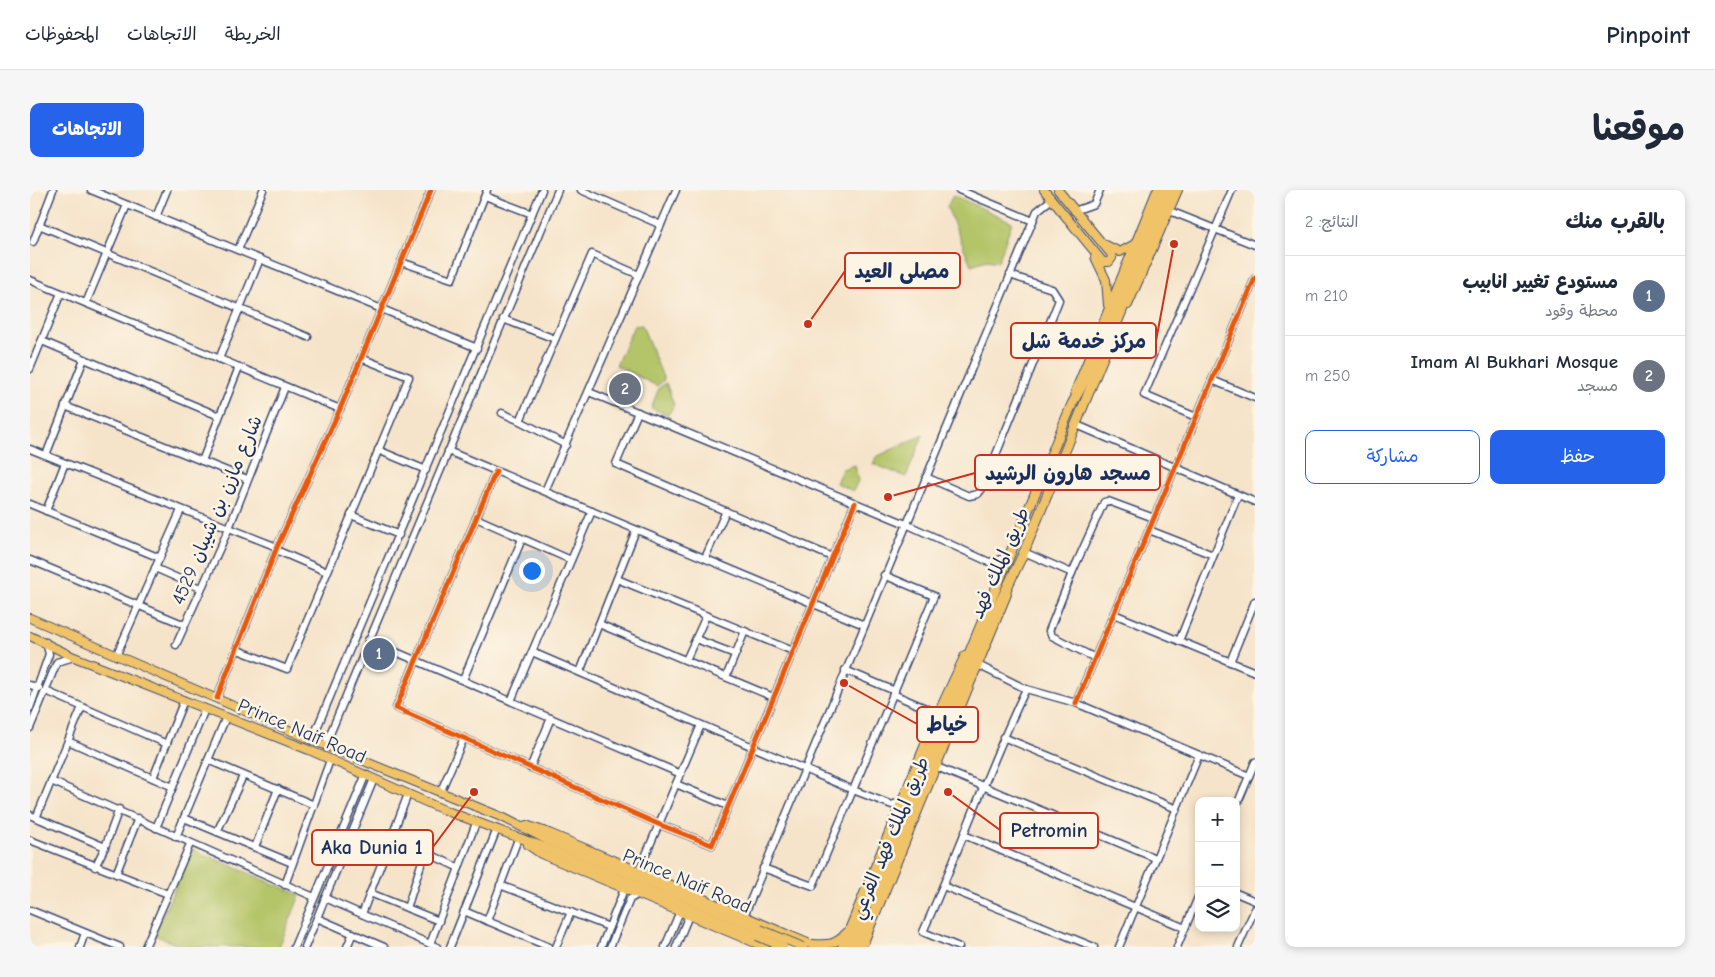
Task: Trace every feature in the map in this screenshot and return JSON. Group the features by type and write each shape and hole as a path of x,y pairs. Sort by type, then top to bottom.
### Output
{"highway":[{"name":"طريق الملك فهد","path":"848,947 962,673 1010,552 1072,404 1087,376 1164,190"},
{"name":"طريق الملك فهد","path":"855,947 992,620 1024,552 1171,190"}],"main road":[{"path":"1044,190 1103,262 1110,262 1112,256 1058,190"},
{"path":"1072,404 1082,372 1157,190"},
{"path":"1118,324 1137,287 1178,190"},
{"path":"1095,235 1117,252 1124,252 1135,243"},
{"path":"1087,242 1106,280 1107,310"},
{"name":"طريق الملك فهد الفرعي","path":"863,946 875,910 980,666 1014,574"},
{"name":"Prince Naif Road","path":"30,619 440,794 549,833 810,946"},
{"name":"طريق الملك فهد الفرعي","path":"842,947 848,930 861,906 935,720 956,672 976,634"},
{"name":"Prince Naif Road","path":"30,635 74,657 366,774 476,823 497,830 755,939 810,946"},
{"name":"Prince Naif Road","path":"504,818 755,939 765,947"},
{"name":"Prince Naif Road","path":"518,839 541,854 680,912 782,947"},
{"path":"861,906 867,914 875,910"},
{"path":"810,946 835,943 848,930"},
{"path":"780,932 785,938 782,947"}],"street":[{"path":"33,242 53,190"},
{"path":"91,190 477,348"},
{"path":"156,217 167,190"},
{"path":"238,250 263,190"},
{"path":"217,698 238,650 277,548 340,409 431,190"},
{"path":"312,740 542,190"},
{"path":"325,746 558,190"},
{"path":"581,190 661,225"},
{"path":"545,491 590,392 676,190"},
{"path":"961,190 1033,221"},
{"path":"1074,211 1094,204 1100,190"},
{"path":"1196,417 1144,395 1232,190"},
{"path":"401,262 452,279 486,193 532,214"},
{"path":"744,916 1037,211 1052,199"},
{"path":"86,303 127,205"},
{"path":"1170,211 1255,245"},
{"path":"39,225 308,337"},
{"path":"520,421 592,254 639,275"},
{"path":"219,359 260,260"},
{"path":"926,477 969,496 978,494 982,489 1059,300 1052,289 1010,275"},
{"path":"1076,704 1255,278"},
{"path":"30,280 340,409"},
{"path":"30,369 61,293"},
{"path":"503,320 555,339"},
{"path":"42,341 220,416"},
{"path":"238,650 287,668 409,377 361,358"},
{"path":"46,455 84,359"},
{"path":"202,461 239,367"},
{"path":"1212,380 1255,398"},
{"name":"شارع مازن بن شيبان 4529","path":"176,645 200,588 229,528 285,387"},
{"path":"590,392 906,524 990,562 1000,560 1010,552"},
{"path":"65,406 247,479"},
{"path":"638,412 616,464 832,557"},
{"path":"502,413 566,445"},
{"path":"1077,425 1255,502"},
{"path":"30,449 229,528 327,572"},
{"path":"378,450 426,470"},
{"path":"448,451 864,625"},
{"path":"46,510 65,463"},
{"path":"496,471 396,708 658,824 712,845 855,503"},
{"path":"1178,641 1238,495"},
{"path":"1095,658 1052,636 1049,631 1072,573 1104,502 1108,501 1154,518"},
{"path":"30,504 160,558"},
{"path":"116,656 181,510"},
{"path":"511,701 592,511"},
{"path":"704,558 726,511"},
{"path":"351,515 399,535"},
{"path":"476,518 571,560"},
{"path":"580,672 636,530"},
{"path":"1149,530 1213,555"},
{"path":"463,680 522,539"},
{"path":"1024,552 1072,573"},
{"path":"30,560 184,625"},
{"path":"155,568 200,588"},
{"path":"763,868 812,886 934,596 884,576"},
{"path":"617,579 793,651"},
{"path":"1230,662 1255,600"},
{"path":"1114,614 1255,672"},
{"path":"686,660 706,616"},
{"path":"599,624 773,697"},
{"path":"726,677 744,631"},
{"path":"696,639 735,654"},
{"path":"368,640 681,774"},
{"path":"30,708 39,688 49,654 46,642"},
{"path":"532,652 853,790 892,805 902,801"},
{"path":"30,728 57,662 74,657"},
{"path":"980,666 1026,689 1076,704 1249,776"},
{"path":"845,670 930,710 935,720"},
{"path":"30,685 39,688"},
{"path":"959,947 922,932 943,886 1003,737 1026,689"},
{"path":"46,691 167,744"},
{"path":"153,778 184,700"},
{"path":"82,707 51,781 33,816 105,847"},
{"path":"156,828 205,708"},
{"path":"176,838 226,717"},
{"path":"530,768 552,718"},
{"path":"321,720 325,726 332,726"},
{"path":"639,871 701,725"},
{"path":"1003,737 1177,809"},
{"path":"440,794 464,738"},
{"path":"68,741 173,787"},
{"path":"1119,947 1199,755"},
{"path":"208,760 314,805"},
{"path":"285,884 330,760"},
{"path":"1240,797 1255,762"},
{"path":"937,767 1156,858"},
{"path":"294,947 366,774"},
{"path":"217,832 243,776"},
{"path":"305,947 374,779"},
{"path":"51,781 119,809 138,818 141,822 176,838 314,897"},
{"path":"676,784 728,806"},
{"path":"255,847 278,789"},
{"path":"362,914 408,794"},
{"path":"352,808 361,811"},
{"path":"95,867 105,847 119,809"},
{"path":"116,874 138,818"},
{"path":"184,818 292,863"},
{"path":"430,944 476,823"},
{"path":"450,947 497,830"},
{"path":"964,835 1185,928"},
{"path":"392,836 459,868"},
{"path":"487,921 518,839"},
{"path":"30,840 168,894"},
{"path":"145,947 190,844"},
{"path":"407,908 425,852"},
{"path":"500,885 609,927"},
{"path":"601,947 623,892 620,886"},
{"path":"943,886 1094,947"},
{"path":"370,893 439,921"},
{"path":"610,947 630,899 639,894"},
{"path":"1240,895 1255,901"},
{"path":"325,898 362,914 421,944 430,944 437,947"},
{"path":"1177,947 1195,904"},
{"path":"1238,947 1255,909"},
{"path":"30,910 117,946"},
{"path":"464,911 549,947"},
{"path":"556,947 571,912"},
{"path":"665,947 680,912"},
{"path":"676,947 689,915"},
{"path":"317,918 384,947"},
{"path":"300,931 310,934"},
{"path":"80,947 85,933"},
{"path":"347,947 353,934"},
{"path":"670,934 680,938"}],"green space":[{"path":"953,195 1012,222 998,262 987,260 971,265 947,207"},
{"path":"642,325 664,380 657,386 616,365 634,326"},
{"path":"666,383 674,405 668,415 651,408 659,388"},
{"path":"923,435 906,477 873,464 876,457"},
{"path":"855,465 858,481 853,491 836,483 842,469"},
{"path":"192,849 300,895 279,947 183,947 154,935"}],"cycle path":[{"path":"217,698 277,547 340,409 431,190"},
{"path":"1076,703 1255,278"},
{"path":"496,471 396,708 658,824 712,845 855,503"}],"place":[{"name":"مركز خدمة شل","path":"1174,244"},
{"name":"مصلى العيد","path":"808,324"},
{"name":"Imam Al Bukhari Mosque","path":"625,389"},
{"name":"مسجد هارون الرشيد","path":"888,497"},
{"name":"مستودع تغيير انابيب","path":"379,654"},
{"name":"خياط","path":"844,683"},
{"name":"Aka Dunia 1","path":"474,792"},
{"name":"Petromin","path":"948,792"}]}
